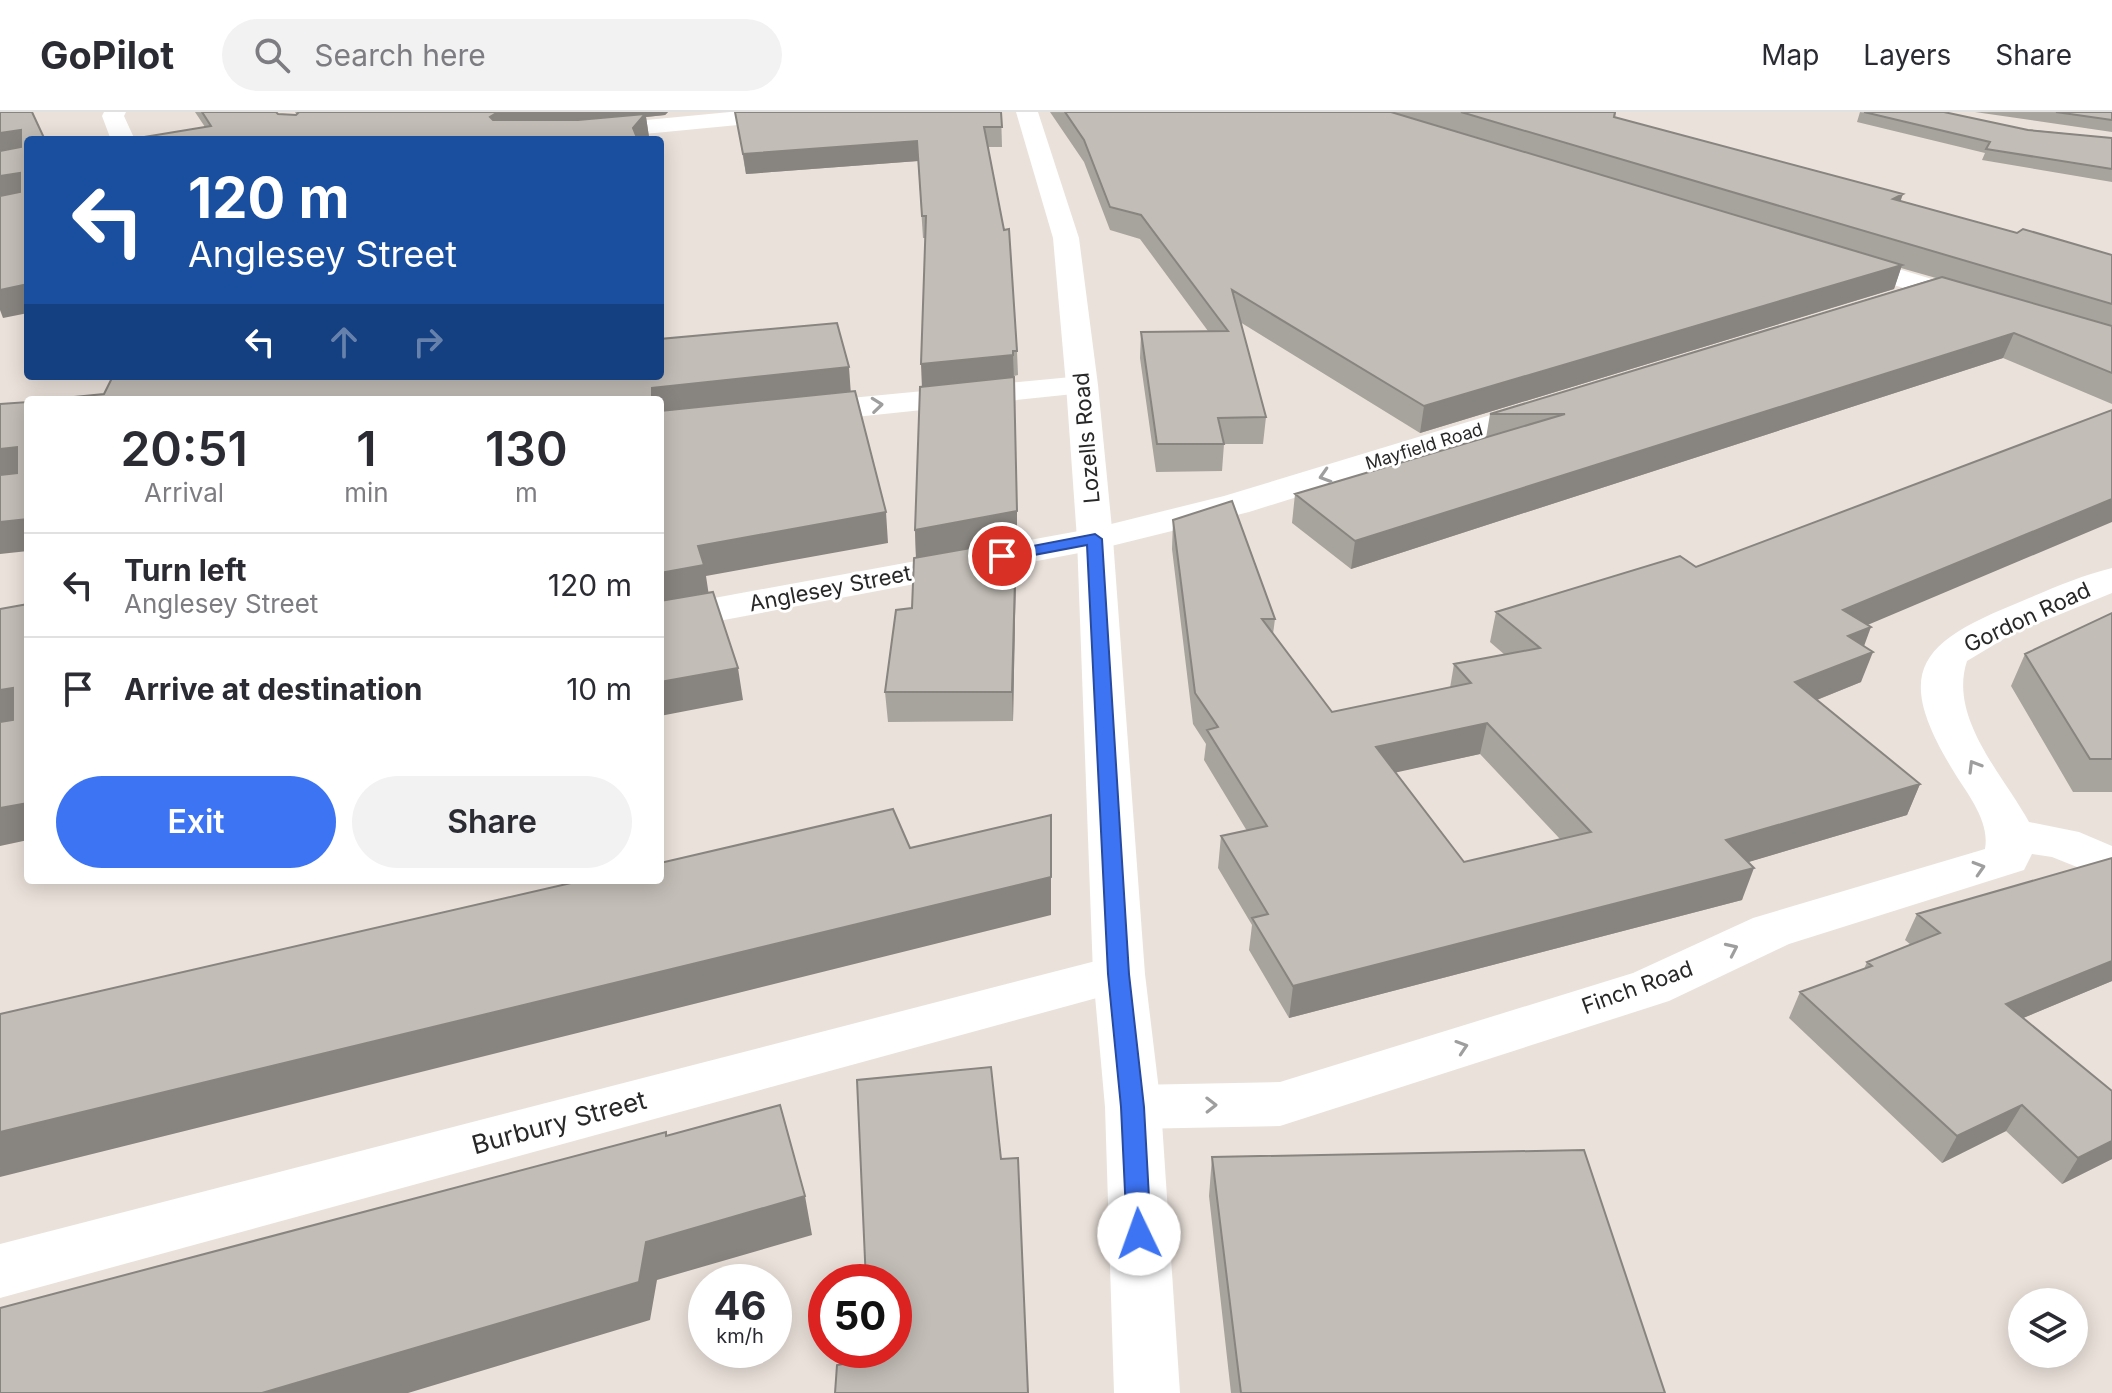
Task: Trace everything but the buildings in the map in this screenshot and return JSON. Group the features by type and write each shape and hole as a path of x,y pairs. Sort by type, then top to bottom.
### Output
{"street":[{"path":"115,112 113,116 121,136"},
{"path":"552,136 801,112"},
{"name":"Lozells Road","path":"1027,112 1066,238 1082,385 1095,539 1119,974 1133,1107 1147,1393"},
{"path":"1814,252 1994,306"},
{"path":"1878,305 1935,288"},
{"path":"769,416 1082,385"},
{"name":"Mayfield Road","path":"1095,539 1236,504 1572,400"},
{"name":"Anglesey Street","path":"664,619 1095,539"},
{"name":"Gordon Road","path":"2011,835 2002,813 1954,733 1941,680 1948,655 1975,636 2112,579"},
{"path":"2011,835 2062,843 2112,865"},
{"name":"Finch Road","path":"1133,1107 1280,1104 1651,987 1771,931 2007,859 2011,835"},
{"name":"Burbury Street","path":"0,1271 1119,974"}],"route":[{"path":"1002,556 1095,539 1119,974 1133,1107 1139,1234"}]}
